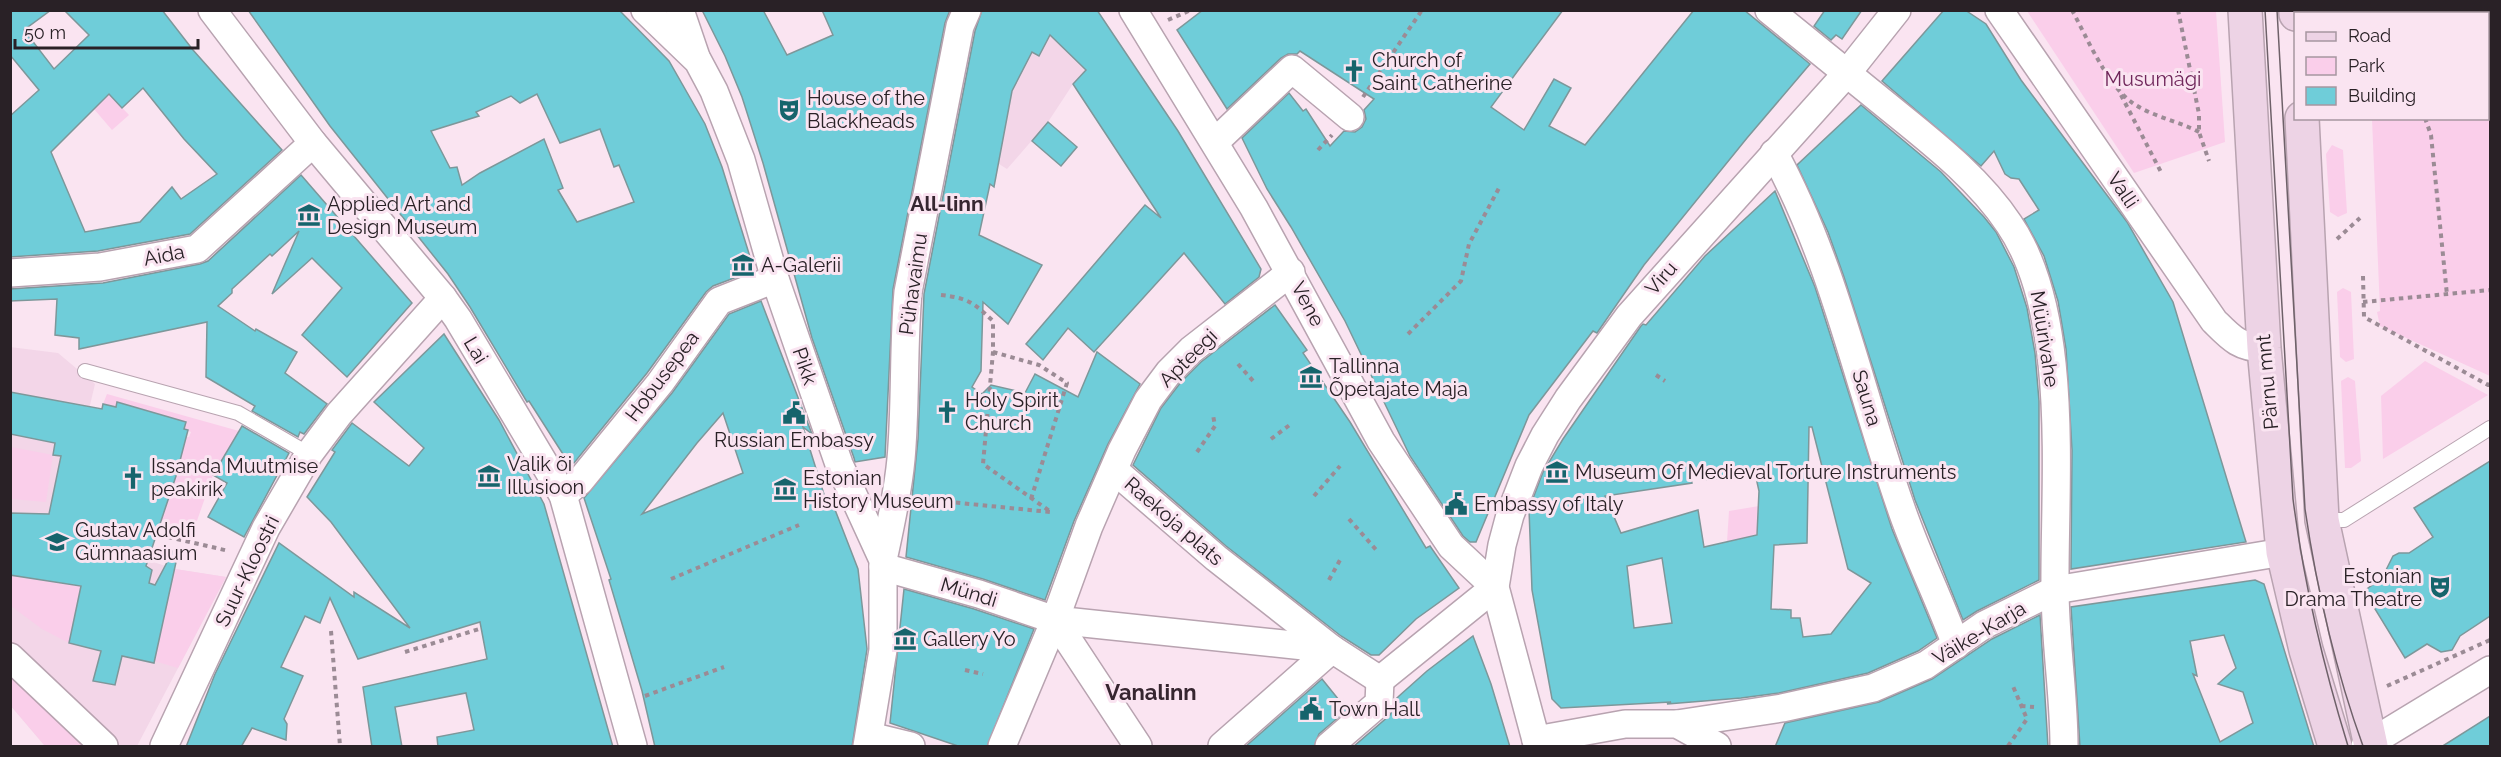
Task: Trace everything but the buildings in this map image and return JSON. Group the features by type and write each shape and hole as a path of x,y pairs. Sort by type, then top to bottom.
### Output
{"main road":[{"name":"Pärnu mnt","path":"2245,10 2264,348 2283,552 2306,650 2335,747"},
{"path":"2302,120 2322,520 2369,745"}],"street":[{"name":"Pikk","path":"645,10 698,61 714,91 741,160 775,279 839,464 883,563 883,650 869,741"},
{"path":"680,10 698,61"},
{"name":"Pühavaimu","path":"883,563 896,498 901,458 908,292 960,26 967,10"},
{"name":"Vene","path":"1133,10 1215,142 1291,272 1381,441 1451,546 1495,587"},
{"name":"Müürivahe","path":"1769,10 1921,133 1964,172 2009,224 2028,259 2044,309 2054,394 2055,590 2064,747"},
{"name":"Viru","path":"1495,587 1502,545 1510,516 1529,466 1545,435 1595,360 1629,316 1847,73 1897,10"},
{"name":"Valli","path":"1999,10 2214,321 2232,339 2249,348 2264,348"},
{"name":"Lai","path":"213,11 313,143 443,298 458,319 563,495 633,747"},
{"path":"1215,142 1292,69 1350,117"},
{"name":"Aida","path":"10,273 100,267 197,249 313,143"},
{"name":"Sauna","path":"1774,153 1806,219 1850,340 1900,505 1956,645"},
{"name":"Apteegi","path":"1114,470 1135,423 1148,400 1169,372 1206,337 1291,272"},
{"name":"Hobusepea","path":"563,495 580,481 660,383 719,301 775,279"},
{"name":"Suur-Kloostri","path":"164,747 266,528 309,454 339,414 443,298"},
{"name":"Raekoja plats","path":"1002,747 1055,620 1089,526 1114,470 1215,558 1332,649 1380,681"},
{"name":"Väike-Karja","path":"1535,743 1625,724 1677,724 1782,708 1873,688 1926,665 1984,625 2055,590 2283,552"},
{"name":"Mündi","path":"883,563 1055,620"},
{"path":"1329,747 1379,703 1380,681 1495,587 1535,743"},
{"path":"1055,620 1332,649"},
{"path":"1055,620 1138,747"},
{"path":"1222,747 1332,649"},
{"path":"10,657 104,747"},
{"path":"2369,745 2490,670"},
{"path":"1677,724 1717,747"},
{"path":"869,741 911,747"}],"lane":[{"path":"85,371 238,413 309,454"},
{"path":"2322,520 2344,520 2490,428"}],"path":[{"path":"1350,117 1422,10"},
{"path":"2072,10 2120,93 2162,174"},
{"path":"2178,10 2199,114 2199,132 2209,160"},
{"path":"2348,12 2374,10"},
{"path":"2120,93 2159,118 2199,132"},
{"path":"2426,120 2432,135 2447,295"},
{"path":"1408,334 1461,281 1469,244 1499,189"},
{"path":"2363,276 2364,317 2488,385 2490,383"},
{"path":"2363,302 2490,290"},
{"path":"896,498 1051,512 983,464 993,352 993,321 974,303 963,298 941,295"},
{"path":"993,352 1039,365 1067,383 1030,498"},
{"path":"1239,364 1254,382"},
{"path":"1656,375 1665,381"},
{"path":"1197,452 1215,426 1213,415"},
{"path":"1271,439 1291,424"},
{"path":"1314,496 1340,466"},
{"path":"1349,519 1378,552"},
{"path":"1359,530 1364,523"},
{"path":"671,579 799,525"},
{"path":"168,537 253,556"},
{"path":"1329,580 1340,560"},
{"path":"405,652 479,629"},
{"path":"331,631 340,747"},
{"path":"2377,688 2385,687 2490,640"},
{"path":"621,703 724,667"},
{"path":"965,670 983,674"},
{"path":"2008,747 2027,718 2012,684"},
{"path":"2021,706 2034,707"}],"shaded area":[{"path":"981,11 1097,11 1117,40 1073,84 1048,122 1007,169 954,136 973,34"},
{"name":"Gustav Adolfi Gümnaasium","path":"10,347 58,353 95,384 60,532 175,569 226,577 137,746 45,746 11,706"}],"green space":[{"name":"Musumägi","path":"2027,11 2216,11 2225,142 2134,173"},
{"path":"2490,11 2490,376 2380,326 2377,312 2380,311 2372,120 2489,120 2489,12 2367,12"},
{"path":"109,94 129,115 112,130 94,109"},
{"path":"2332,145 2343,150 2347,213 2338,217 2330,212 2326,154"},
{"path":"2343,288 2351,292 2354,359 2346,362 2340,357 2337,292"},
{"path":"2425,361 2488,395 2383,459 2381,396"},
{"path":"2348,377 2355,381 2361,461 2351,468 2345,468 2341,381"},
{"path":"107,394 239,431 213,475 192,535 169,531 163,527 165,522 158,520 166,495 172,497 173,492 167,490 179,465 180,461 175,460 183,436 189,437 191,432 184,429 186,422 180,420 179,424 103,404"},
{"path":"11,447 53,455 46,502 11,499"},
{"path":"1759,506 1757,535 1727,542 1729,511"},
{"path":"175,569 226,577 178,668 154,661"},
{"path":"11,575 81,586 69,643 42,629 11,606"},
{"path":"10,669 96,746 45,746 11,706"}],"tram line":[{"path":"2265,10 2293,499 2315,624 2348,746"},
{"path":"2277,10 2305,509 2328,629 2363,746"}],"place":[{"name":"Church of Saint Catherine","path":"1354,71"},
{"name":"House of the Blackheads","path":"789,110"},
{"name":"Applied Art and Design Museum","path":"309,215"},
{"name":"A-Galerii","path":"743,265"},
{"name":"Tallinna Õpetajate Maja","path":"1311,377"},
{"name":"Holy Spirit Church","path":"947,412"},
{"name":"Russian Embassy","path":"794,413"},
{"name":"Museum Of Medieval Torture Instruments","path":"1557,472"},
{"name":"Valik õi Illusioon","path":"489,476"},
{"name":"Issanda Muutmise peakirik","path":"133,478"},
{"name":"Estonian History Museum","path":"785,489"},
{"name":"Embassy of Italy","path":"1456,504"},
{"name":"Gustav Adolfi Gümnaasium","path":"57,542"},
{"name":"Estonian Drama Theatre","path":"2440,587"},
{"name":"Gallery Yo","path":"905,639"},
{"name":"Town Hall","path":"1311,709"}],"district":[{"name":"All-linn","path":"947,204"},
{"name":"Vanalinn","path":"1151,692"}]}
